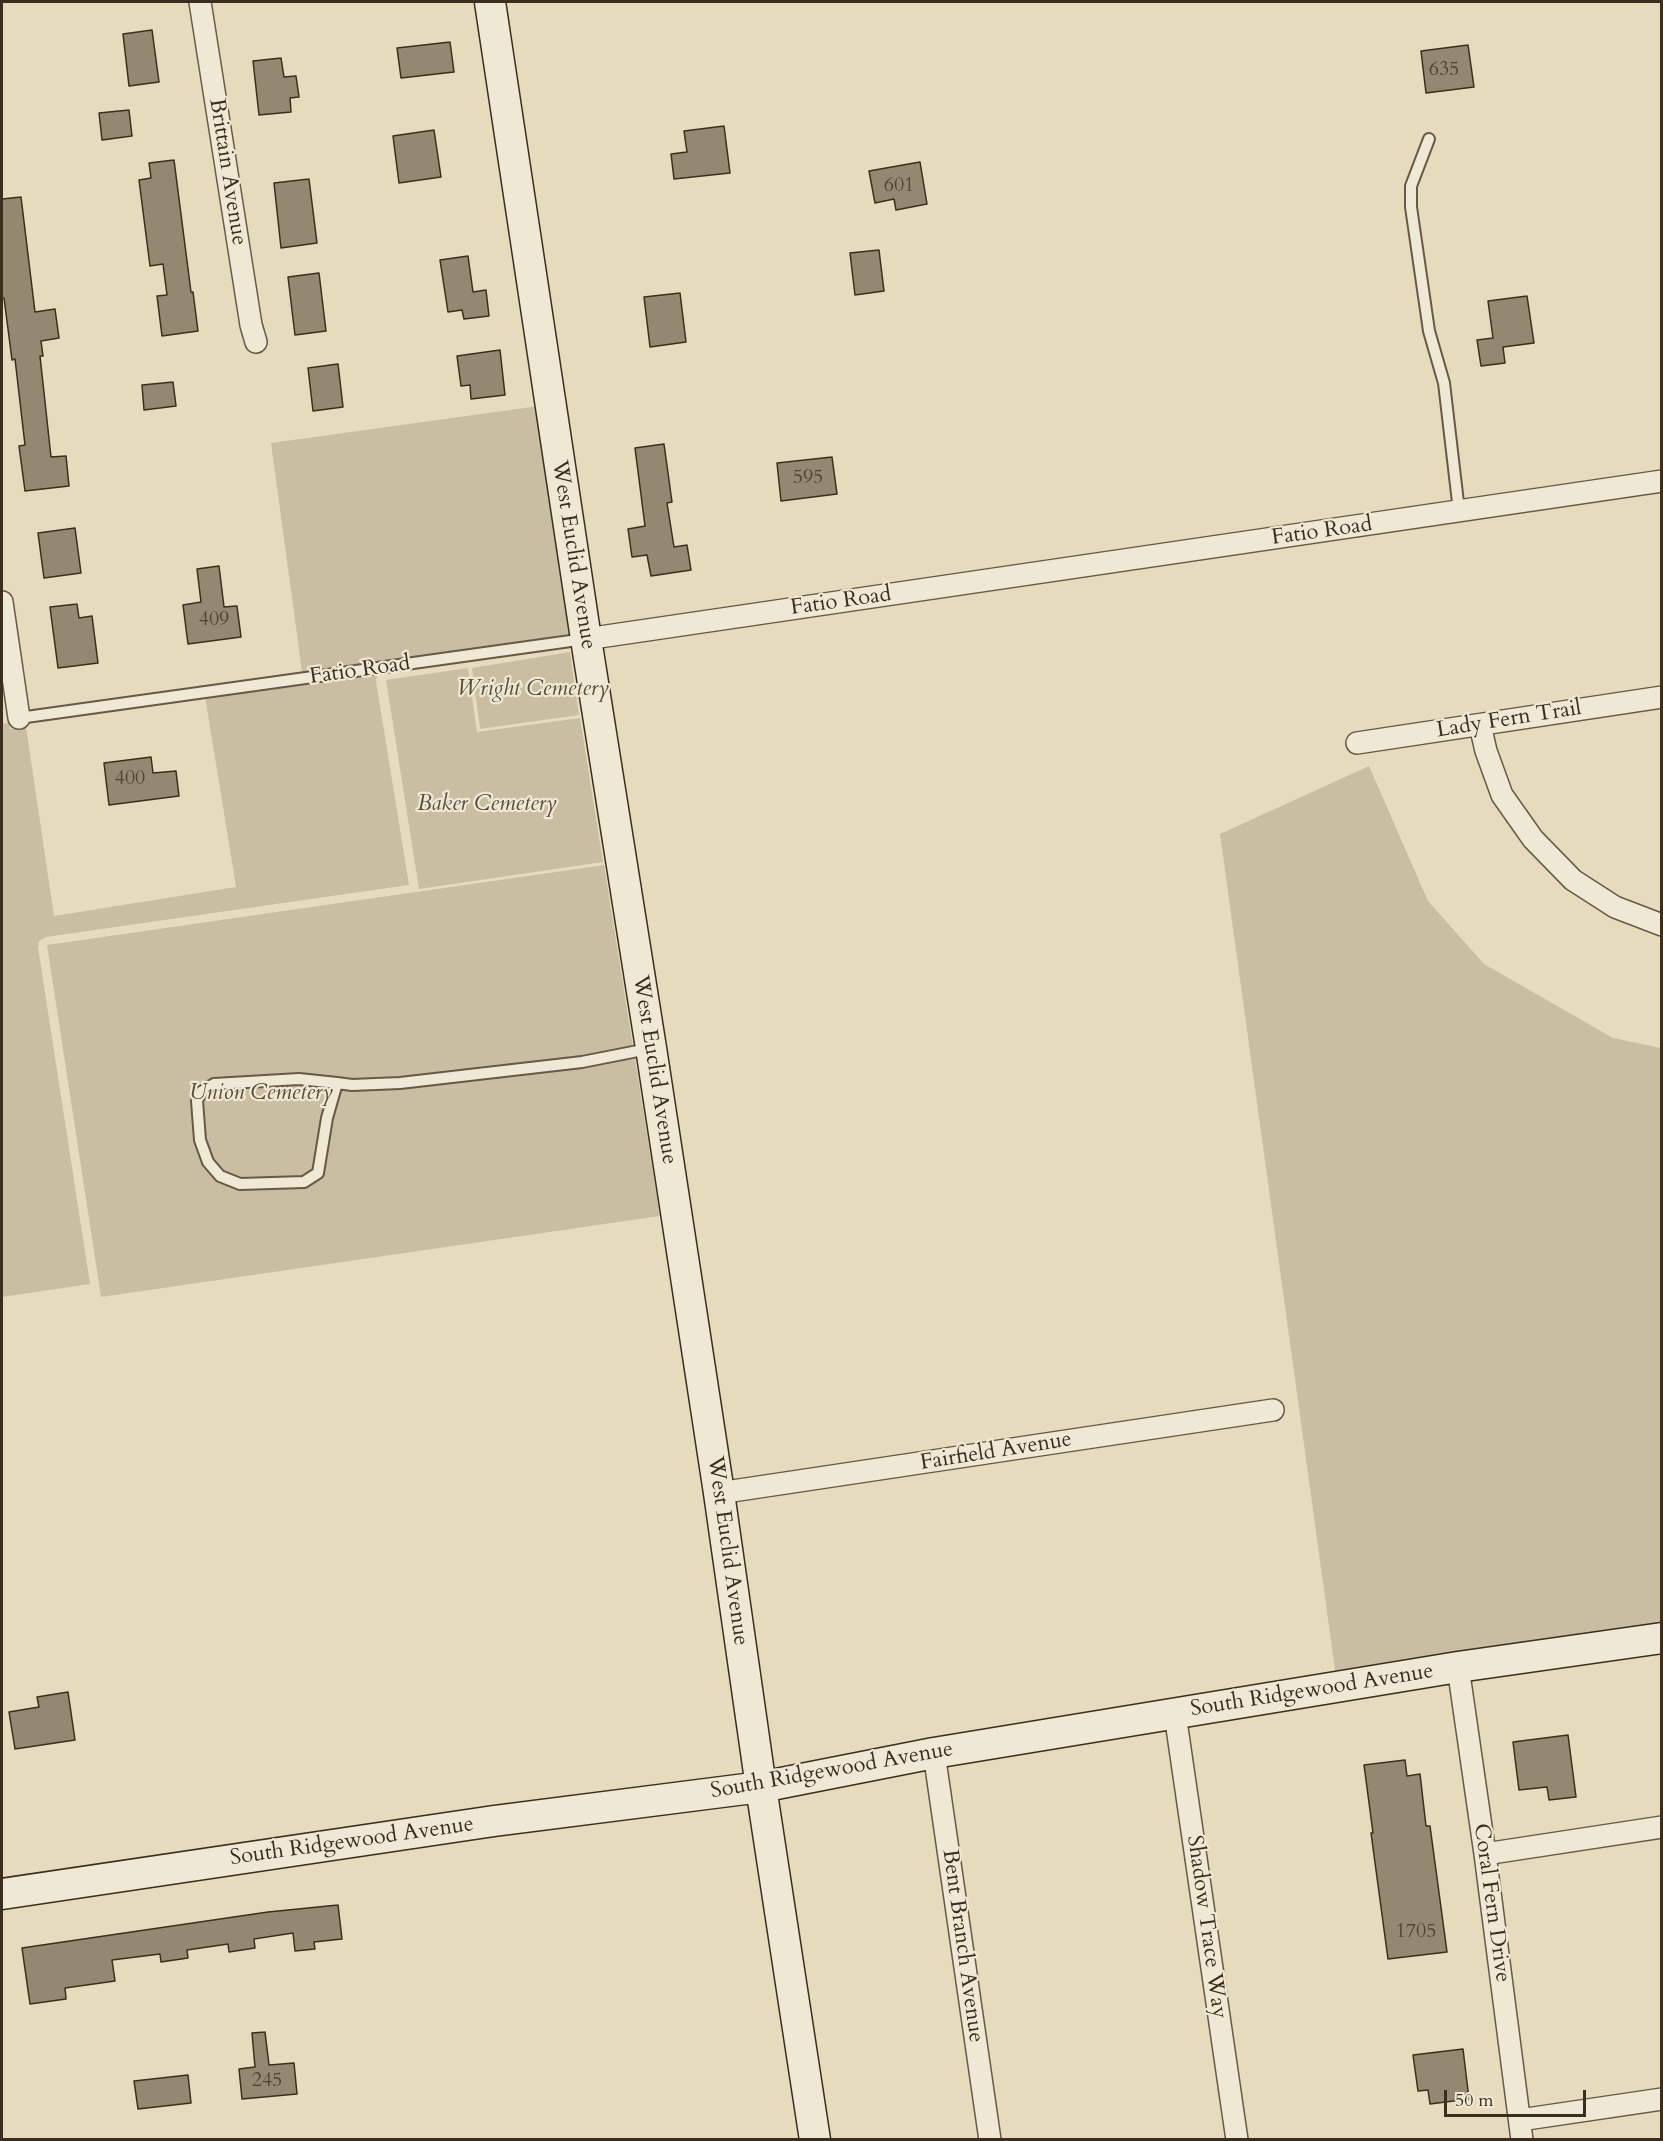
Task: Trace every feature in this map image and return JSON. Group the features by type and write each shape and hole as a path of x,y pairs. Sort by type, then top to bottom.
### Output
{"street":[{"name":"Brittain Avenue","path":"200,2 251,326 256,342"},
{"name":"West Euclid Avenue","path":"490,2 586,639 719,1493 815,2139"},
{"name":"Fatio Road","path":"586,639 1662,481"},
{"path":"2,602 19,718"},
{"name":"Lady Fern Trail","path":"1357,743 1662,697"},
{"path":"1480,724 1502,795 1533,839 1573,880 1615,907 1662,925"},
{"name":"Fairfield Avenue","path":"719,1493 1273,1410"},
{"name":"South Ridgewood Avenue","path":"2,1894 494,1821 761,1787 934,1753 1458,1667 1662,1638"},
{"name":"Coral Fern Drive","path":"1458,1667 1521,2130"},
{"name":"Shadow Trace Way","path":"1175,1714 1237,2139"},
{"name":"Bent Branch Avenue","path":"934,1753 990,2139"},
{"path":"1485,1854 1662,1827"},
{"path":"1521,2130 1662,2099"}],"lane":[{"path":"1429,139 1411,186 1411,207 1429,331 1444,383 1459,511"},
{"name":"Fatio Road","path":"19,718 586,639"},
{"path":"338,1083 327,1118 318,1173 304,1182 240,1184 220,1176 208,1162 200,1140 197,1101 201,1092 214,1084 299,1079 338,1083 352,1085 400,1083 582,1062 651,1048"}],"green space":[{"path":"539,406 576,645 382,673 377,676 409,885 46,937 39,941 38,947 90,1284 2,1297 2,724 9,723 10,729 26,727 54,916 236,887 204,690 303,679 271,443"},
{"name":"Wright Cemetery","path":"570,652 579,715 480,729 472,668"},
{"name":"Baker Cemetery","path":"468,668 477,732 580,718 603,862 419,889 386,680"},
{"path":"1369,766 1428,901 1484,964 1613,1038 1661,1048 1661,1628 1336,1677 1220,834"},
{"name":"Union Cemetery","path":"604,865 660,1216 101,1297 47,945"}],"building":[{"path":"152,30 159,82 129,86 123,34"},
{"path":"450,42 454,72 401,78 397,48"},
{"path":"1468,45 1474,87 1426,93 1421,51"},
{"path":"281,58 284,77 296,76 299,97 290,98 291,112 259,115 253,61"},
{"path":"129,110 132,136 102,140 99,113"},
{"path":"724,126 730,173 674,179 671,154 687,152 684,131"},
{"path":"434,130 441,177 399,183 393,136"},
{"path":"174,160 198,331 162,336 157,296 167,295 163,264 150,266 139,180 151,178 149,163"},
{"path":"920,162 927,204 896,210 894,199 875,203 869,171"},
{"path":"309,179 317,243 281,248 274,183"},
{"path":"21,197 35,312 55,309 59,338 41,341 43,356 40,356 51,457 66,456 69,486 25,491 19,446 25,445 15,359 12,360 4,298 2,298 2,199"},
{"path":"879,250 884,291 855,295 850,253"},
{"path":"468,256 473,292 486,290 489,316 464,319 462,310 448,312 440,260"},
{"path":"319,273 326,331 295,335 288,277"},
{"path":"680,293 686,342 650,347 644,297"},
{"path":"1527,296 1534,343 1503,347 1505,363 1481,366 1477,340 1493,338 1488,301"},
{"path":"500,350 505,395 471,399 470,385 461,386 457,356"},
{"path":"338,364 343,407 313,411 308,368"},
{"path":"173,382 176,406 144,410 142,385"},
{"path":"664,444 672,502 667,503 674,547 687,545 691,570 651,576 647,555 632,557 628,529 645,526 635,448"},
{"path":"832,457 837,494 781,501 777,463"},
{"path":"75,528 81,573 44,578 38,533"},
{"path":"219,566 224,607 237,606 241,637 188,644 183,605 201,602 197,569"},
{"path":"77,604 79,618 92,616 98,663 58,668 50,607"},
{"path":"151,757 153,773 176,771 179,796 109,805 104,763"},
{"path":"68,1692 75,1740 15,1749 9,1712 39,1707 37,1697"},
{"path":"1568,1735 1576,1797 1549,1800 1547,1787 1519,1790 1513,1742"},
{"path":"1405,1760 1407,1776 1420,1774 1426,1826 1430,1826 1447,1952 1388,1959 1364,1765"},
{"path":"338,1905 342,1939 314,1942 315,1949 295,1951 293,1933 254,1939 255,1948 229,1952 228,1944 187,1950 188,1958 161,1962 160,1954 112,1960 115,1981 65,1988 66,1999 30,2004 22,1948 268,1912"},
{"path":"265,2032 269,2065 294,2063 297,2094 242,2099 239,2069 255,2067 252,2033"},
{"path":"1463,2049 1469,2099 1430,2104 1428,2090 1418,2091 1413,2055"},
{"path":"188,2075 191,2103 138,2109 134,2081"}]}
